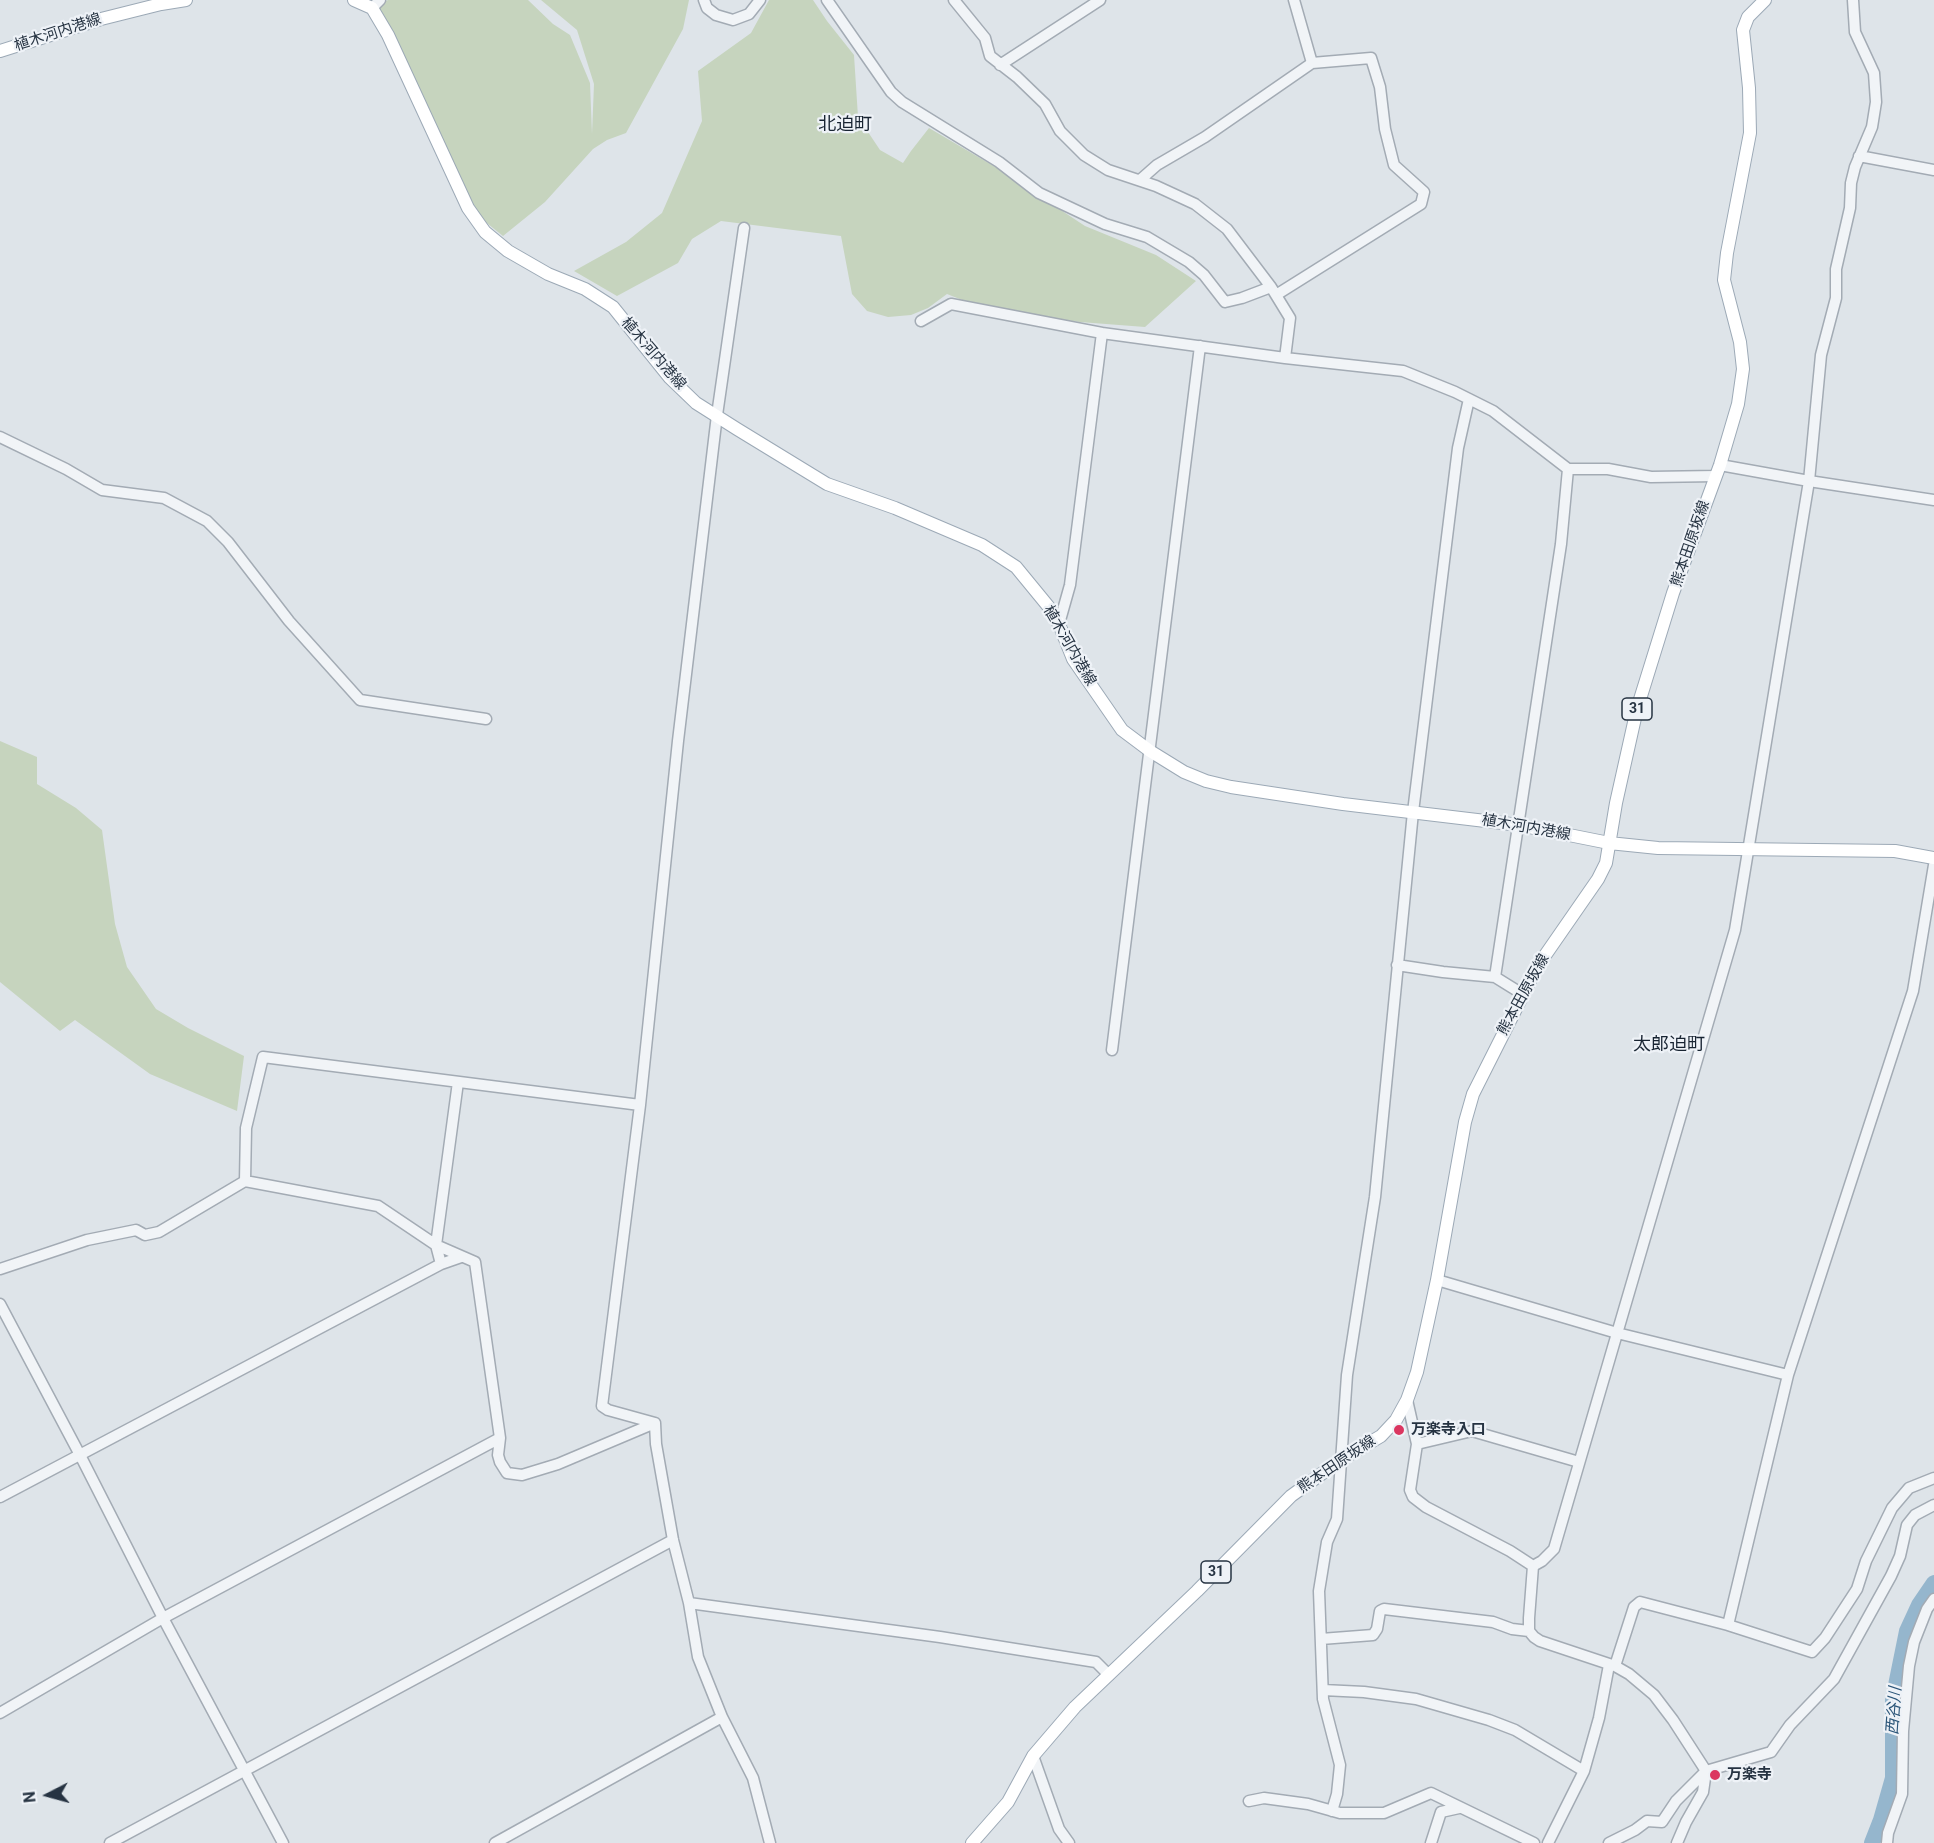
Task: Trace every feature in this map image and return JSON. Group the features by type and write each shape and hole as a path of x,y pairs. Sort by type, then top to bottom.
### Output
{"main road":[{"name":"植木河内港線","path":"0,51 101,19 186,0"},
{"name":"植木河内港線","path":"354,0 375,3 468,208 485,232 508,250 548,274 585,289 613,307 670,378 696,403 827,484 895,508 982,544 1016,567 1035,589 1059,624 1073,658 1122,730 1184,772 1206,781 1231,787 1519,825 1609,843 1658,848 1895,851 1934,858"},
{"name":"熊本田原坂線","path":"972,1843 1008,1802 1033,1756 1075,1707 1197,1591 1291,1496 1342,1459 1381,1436 1396,1420 1407,1400 1417,1372 1437,1280 1465,1122 1473,1094 1537,967 1598,879 1605,863 1637,709 1673,594 1718,470 1738,404 1743,369 1740,342 1730,311 1724,280 1726,253 1750,133 1749,88 1743,30 1748,17 1765,0"}],"street":[{"path":"704,0 707,8 716,15 733,20 749,14 760,0"},
{"path":"827,0 891,92 902,102 999,162 1039,193 1105,224 1147,237 1189,262 1204,275 1225,302 1273,291 1421,204 1424,192 1394,165 1385,129 1380,87 1371,58 1312,63 1205,137 1158,165 1140,180"},
{"path":"954,0 985,38 990,56 1017,77 1045,104 1060,131 1084,155 1108,170 1164,189 1195,204 1227,229 1290,318 1284,358"},
{"path":"1000,65 1100,0"},
{"path":"1294,0 1312,63"},
{"path":"1533,1566 1542,1561 1554,1548 1735,930 1809,481 1821,355 1836,298 1836,269 1850,208 1851,183 1859,156 1872,127 1876,102 1874,73 1855,32 1853,0"},
{"path":"1859,156 1934,170"},
{"path":"655,1423 608,1410 602,1406 640,1105 678,741 717,415 744,228"},
{"path":"921,321 951,304 1102,333 1284,358 1403,371 1493,411 1568,469 1608,469 1652,477 1718,470 1934,500"},
{"path":"1059,624 1070,585 1102,333"},
{"path":"1112,1050 1200,346"},
{"path":"1332,1811 1337,1794 1340,1765 1329,1727 1323,1690 1319,1591 1327,1542 1337,1519 1347,1375 1373,1209 1413,812 1458,448 1469,399"},
{"path":"0,437 102,489 164,498 207,521 228,542 289,621 360,700 486,719"},
{"path":"1495,977 1561,544 1568,469"},
{"path":"1728,1625 1788,1375 1913,991 1934,865"},
{"path":"1397,964 1443,972 1495,977 1524,995"},
{"path":"245,1181 246,1128 263,1057 640,1105"},
{"path":"441,1264 436,1245 458,1082"},
{"path":"0,1269 87,1240 136,1230 145,1235 159,1232 245,1181 378,1206 436,1245 475,1262 500,1438 498,1455 507,1473 522,1475 558,1464 655,1423"},
{"path":"0,1497 441,1264 461,1257"},
{"path":"1437,1280 1617,1333 1788,1375"},
{"path":"0,1304 163,1618 284,1843"},
{"path":"1407,1400 1417,1444 1410,1490 1413,1497 1426,1507 1510,1551 1533,1566"},
{"path":"655,1423 656,1444 673,1540 689,1603 698,1656 722,1717 753,1778 770,1843"},
{"path":"1417,1444 1472,1431 1579,1462"},
{"path":"0,1713 163,1618 500,1438"},
{"path":"1548,1843 1584,1771 1612,1665 1634,1607 1640,1602 1728,1625 1812,1652 1825,1638 1857,1589 1866,1561 1892,1508 1909,1488 1934,1478"},
{"path":"1609,1843 1647,1821 1662,1822 1676,1801 1706,1771 1772,1752 1790,1725 1834,1679 1891,1576 1900,1556 1907,1525 1915,1515 1934,1505"},
{"path":"110,1843 673,1540"},
{"path":"1529,1631 1533,1566"},
{"path":"1887,1843 1888,1833 1902,1794 1903,1731 1914,1642 1927,1609 1934,1599"},
{"path":"689,1603 940,1637 1096,1662 1109,1675"},
{"path":"1321,1639 1368,1637 1377,1629 1380,1611 1384,1609 1492,1622 1512,1629 1529,1631 1540,1641 1612,1665 1629,1674 1654,1695 1706,1771 1703,1792 1677,1843"},
{"path":"1323,1690 1364,1692 1416,1699 1489,1720 1515,1730 1584,1771"},
{"path":"495,1843 722,1717"},
{"path":"1033,1756 1059,1829 1069,1843"},
{"path":"1250,1801 1264,1798 1308,1804 1332,1811 1384,1814 1431,1793 1534,1843"},
{"path":"1431,1843 1441,1812 1459,1808"}],"green space":[{"path":"388,0 528,0 553,24 570,35 590,83 592,134 594,84 577,30 541,0 689,0 683,29 626,133 607,140 593,149 545,202 503,236 468,208 372,8"},
{"path":"769,0 813,0 854,55 858,117 880,150 903,163 929,128 997,168 1085,226 1156,255 1196,281 1145,327 990,311 947,294 928,308 911,315 888,317 867,311 852,294 841,236 721,221 692,239 678,263 617,296 574,271 626,242 662,213 702,121 698,71 751,33"},
{"path":"0,741 37,757 37,784 76,808 102,830 115,924 127,967 156,1009 244,1056 237,1111 150,1074 75,1020 60,1031 0,982"}],"waterway":[{"name":"西谷川","path":"1872,1843 1893,1778 1893,1700 1907,1631 1919,1605 1934,1583"}],"place":[{"name":"万楽寺入口","path":"1399,1430"},
{"name":"万楽寺","path":"1715,1775"}],"district":[{"name":"北迫町","path":"845,125"},
{"name":"太郎迫町","path":"1669,1045"}]}
